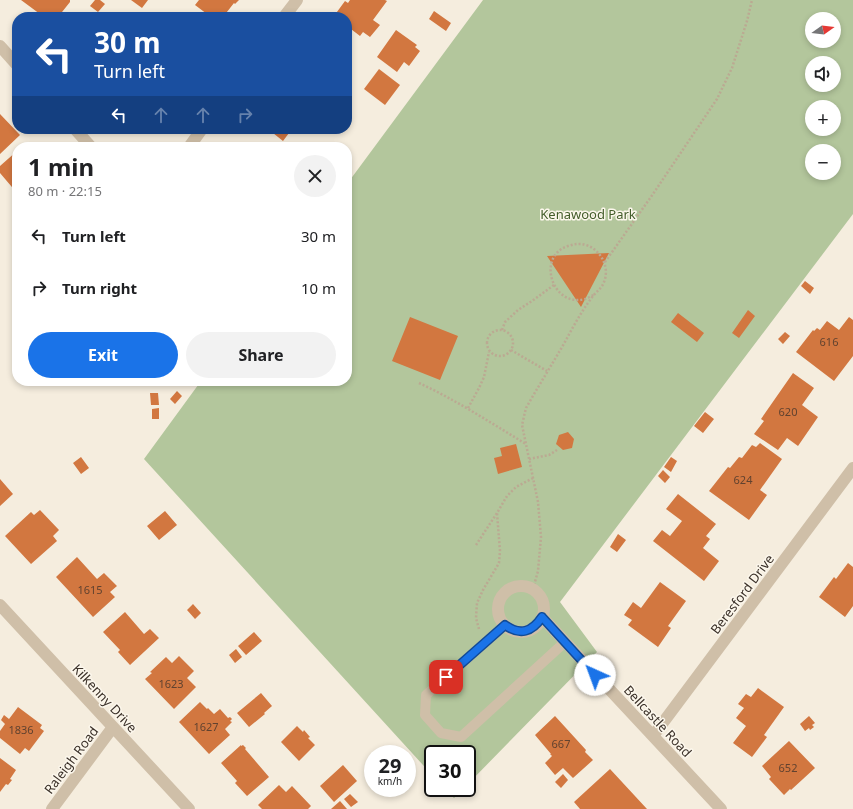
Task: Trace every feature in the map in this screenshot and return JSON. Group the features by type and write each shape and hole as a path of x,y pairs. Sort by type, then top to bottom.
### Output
{"street":[{"path":"288,12 297,0"},
{"path":"0,46 12,59"},
{"path":"79,134 87,142"},
{"name":"Beresford Drive","path":"653,736 853,468"},
{"path":"526,586 537,593 541,598 543,604 542,617 532,628 525,631 511,630 500,619 498,605 500,598 511,588 526,586"},
{"name":"Kilkenny Drive","path":"0,605 189,809"},
{"name":"Bellcastle Road","path":"542,617 721,809"},
{"name":"Raleigh Road","path":"52,809 113,727"}],"lane":[{"path":"505,625 426,695 425,715 441,734 461,737 565,642"}],"path":[{"path":"605,262 718,100 732,68 752,0"},
{"path":"533,590 538,571 541,536 538,502 522,425 526,408 581,314 594,295 601,289 605,280 606,271 605,262 600,254 593,248 585,244 566,246 559,251 553,259 550,267 554,285 559,293 567,298 576,300 585,299 594,295"},
{"path":"502,330 505,322 518,310 554,285"},
{"path":"468,408 484,377 489,351 487,342 490,334 502,330 511,338 511,350 505,355 496,356 489,351"},
{"path":"511,350 547,371"},
{"path":"419,382 468,408 526,445"},
{"path":"529,459 549,455 557,450"},
{"path":"476,545 507,496 516,487 533,478"},
{"path":"486,642 479,629 476,618 477,603 499,563 500,551 497,513"}],"green space":[{"name":"Kenawood Park","path":"483,0 853,0 853,214 560,602 597,652 476,776 476,745 424,745 424,766 416,757 416,745 405,745 144,459 197,386 352,386 352,177"}],"building":[{"path":"21,0 70,0 62,12 37,12"},
{"path":"95,0 100,0 105,4 98,12 90,6"},
{"path":"131,0 148,0 142,8"},
{"path":"199,0 239,0 235,4 234,3 227,12 204,12 195,5"},
{"path":"350,0 387,1 373,20 380,25 370,37 363,32 360,36 352,30 352,12 337,12 345,1 348,3"},
{"path":"434,11 451,23 446,31 429,19"},
{"path":"396,30 417,45 415,47 420,51 409,66 404,62 397,72 377,57"},
{"path":"379,69 400,85 385,105 364,89"},
{"path":"0,114 12,127 12,134 20,135 0,154"},
{"path":"274,134 288,134 283,141"},
{"path":"12,155 12,187 0,173 0,166"},
{"path":"609,253 581,307 547,256"},
{"path":"805,281 814,288 810,294 801,286"},
{"path":"748,310 755,316 739,338 732,333"},
{"path":"678,313 704,333 697,342 671,322"},
{"path":"410,317 458,336 440,380 392,361"},
{"path":"849,317 853,320 853,356 834,381 796,352 813,330 814,331 817,328 820,330 827,321 839,330"},
{"path":"785,332 790,336 783,344 778,339"},
{"path":"793,373 814,388 802,405 818,417 798,446 787,438 778,450 754,434 764,421 761,419"},
{"path":"177,391 182,396 175,404 170,399"},
{"path":"150,393 158,393 159,405 151,405"},
{"path":"159,408 159,419 152,419 152,409"},
{"path":"705,412 714,419 703,433 694,426"},
{"path":"568,432 574,439 572,448 563,450 556,444 559,435"},
{"path":"760,443 782,459 760,490 767,495 749,520 709,491 728,467 730,468 739,457 742,458 752,445 756,447"},
{"path":"516,444 522,467 498,474 494,458 502,456 500,448"},
{"path":"81,457 89,468 81,474 73,463"},
{"path":"671,457 677,461 671,472 664,467"},
{"path":"663,470 670,477 665,483 658,476"},
{"path":"0,479 13,494 0,506"},
{"path":"678,494 716,524 706,536 710,539 703,548 719,561 704,581 653,541 662,530 670,536 682,521 666,509"},
{"path":"40,510 59,530 53,536 57,541 31,564 5,536 31,512 34,515"},
{"path":"165,511 177,525 159,540 147,526"},
{"path":"618,534 626,540 617,552 610,547"},
{"path":"77,557 97,579 104,573 117,586 110,592 115,597 93,617 56,577"},
{"path":"848,563 853,567 853,606 845,617 819,597 834,577 836,579"},
{"path":"660,582 686,601 668,626 671,628 658,647 628,625 632,620 624,615 633,602 641,608"},
{"path":"193,604 201,613 195,619 187,610"},
{"path":"125,612 144,634 150,629 159,638 130,665 118,652 120,650 103,632"},
{"path":"254,632 262,641 246,655 238,646"},
{"path":"236,649 242,657 235,663 229,655"},
{"path":"179,656 194,671 187,678 196,687 174,709 145,679 152,673 150,672 166,657 172,663"},
{"path":"758,688 784,707 764,735 767,737 752,757 733,743 746,726 736,718 744,708 738,704 746,694 751,697"},
{"path":"261,693 272,706 249,727 237,713"},
{"path":"200,702 214,714 220,709 228,718 230,717 232,719 230,721 232,722 225,729 230,735 209,754 179,722"},
{"path":"18,707 42,725 40,728 44,731 29,751 25,748 20,754 0,738 0,731 5,724 1,720 4,715 9,719"},
{"path":"555,716 586,750 585,752 593,760 573,778 563,768 555,775 545,763 552,756 551,754 535,735"},
{"path":"809,716 815,723 812,725 814,727 805,731 800,724"},
{"path":"297,726 303,732 304,730 310,737 308,738 315,745 299,761 281,742"},
{"path":"789,741 815,768 784,795 769,779 771,777 762,766"},
{"path":"241,745 246,748 245,749 269,777 247,796 235,783 237,781 221,763"},
{"path":"0,758 16,770 10,779 12,780 8,785 6,784 0,792"},
{"path":"343,765 357,781 334,802 320,786"},
{"path":"610,769 647,809 580,809 574,802"},
{"path":"563,774 568,780 561,788 555,782"},
{"path":"279,785 286,792 292,786 311,806 308,809 262,809 258,805"},
{"path":"350,794 358,802 351,807 344,799"},
{"path":"340,801 347,809 331,809"}],"route":[{"path":"446,677 505,625 511,630 525,631 532,628 542,617 595,675"}]}
